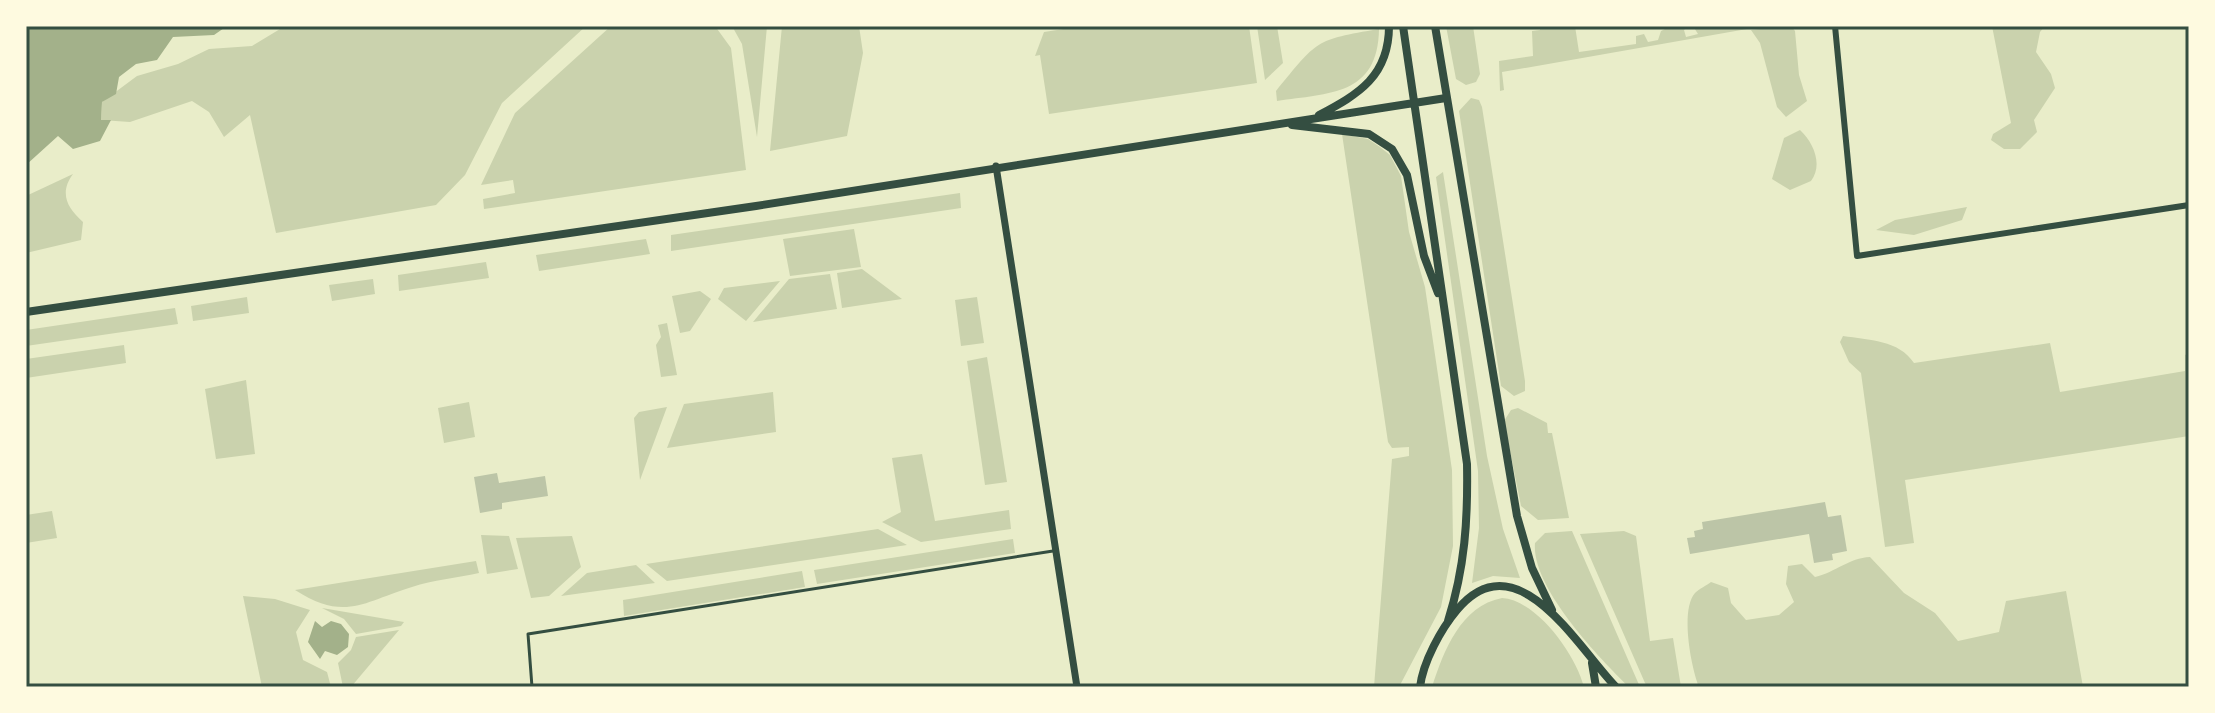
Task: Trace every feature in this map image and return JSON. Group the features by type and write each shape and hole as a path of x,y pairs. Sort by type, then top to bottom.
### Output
{"main road":[{"path":"1313,118 1353,97 1375,78 1387,54 1389,26"},
{"path":"1403,26 1467,464 1469,527 1464,566 1448,621 1418,684"},
{"path":"1435,26 1520,530 1532,568 1552,610 1592,662 1616,687"},
{"path":"26,312 742,209 996,166 1446,98"},
{"path":"1279,123 1369,134 1392,149 1407,175 1424,256 1442,303"},
{"path":"1448,621 1471,596 1495,587 1520,590 1552,610"},
{"path":"1592,662 1596,687"}],"street":[{"path":"1835,26 1857,256 2189,205"},
{"path":"996,166 1077,687"}],"lane":[{"path":"532,687 528,634 1057,551"}],"shaded area":[{"path":"26,26 227,26 214,35 173,37 157,60 136,64 119,77 116,94 102,102 101,120 111,120 100,141 73,149 58,136 26,165"},
{"path":"285,26 586,26 502,103 465,175 436,205 276,233 250,115 224,137 209,112 192,101 130,122 101,120 102,102 137,76 178,64 209,49 252,46"},
{"path":"611,26 715,26 731,48 746,170 484,209 483,199 515,193 513,180 481,185 515,113"},
{"path":"732,26 767,26 757,137 742,44"},
{"path":"782,26 859,26 863,53 847,136 770,151"},
{"path":"1083,26 1249,26 1257,83 1049,114 1040,55 1035,56 1044,32"},
{"path":"1257,26 1277,26 1283,63 1265,80"},
{"path":"1446,26 1473,26 1480,74 1476,82 1466,85 1456,79"},
{"path":"1540,26 1575,26 1579,52 1636,44 1636,36 1644,34 1648,42 1658,40 1661,31 1671,26 1688,26 1684,30 1686,37 1698,34 1693,26 1764,26 1502,72 1504,90 1500,91 1499,61 1533,56 1532,31 1540,30"},
{"path":"1791,26 1795,31 1799,75 1807,101 1786,117 1777,107 1760,43 1751,30"},
{"path":"1992,26 2045,26 2040,32 2036,52 2051,74 2055,88 2034,120 2037,132 2020,149 2004,149 1991,140 1993,134 2011,123"},
{"path":"1379,29 1370,67 1360,79 1332,92 1277,101 1276,91 1319,45 1341,36"},
{"path":"1471,98 1479,100 1482,107 1525,381 1525,391 1514,396 1501,386 1459,111"},
{"path":"1800,130 1815,154 1815,175 1811,181 1790,190 1772,179 1784,138"},
{"path":"1342,134 1368,139 1380,147 1390,155 1401,176 1409,232 1425,287 1452,470 1453,546 1441,607 1399,687 1374,687 1392,459 1409,456 1409,447 1392,448 1388,442"},
{"path":"1443,172 1487,456 1503,529 1520,578 1493,576 1472,583 1479,528 1478,471 1436,177"},
{"path":"73,174 66,194 69,206 83,222 81,240 26,253 26,196"},
{"path":"960,193 961,208 671,251 671,235"},
{"path":"1967,207 1962,220 1914,235 1876,230 1895,220"},
{"path":"854,229 861,267 790,276 783,239"},
{"path":"646,239 650,254 539,271 536,255"},
{"path":"486,262 489,278 399,291 398,275"},
{"path":"862,269 902,299 842,308 837,273"},
{"path":"830,274 837,309 753,322 789,279"},
{"path":"373,279 375,294 332,301 329,285"},
{"path":"780,281 746,321 718,299 724,288"},
{"path":"700,291 711,299 690,331 680,333 672,296"},
{"path":"247,297 249,313 193,321 191,306"},
{"path":"977,297 984,343 961,346 955,300"},
{"path":"175,308 178,324 26,346 26,330"},
{"path":"667,323 677,375 661,377 656,345 661,337 658,325"},
{"path":"1843,336 1892,345 1914,363 2050,343 2060,392 2185,371 2185,355 2189,353 2189,436 1905,480 1914,543 1885,547 1861,373 1849,362 1840,342"},
{"path":"124,345 126,363 26,378 26,359"},
{"path":"987,357 1007,482 985,485 967,361"},
{"path":"246,380 255,454 216,459 205,389"},
{"path":"773,392 776,432 667,448 684,404"},
{"path":"469,402 475,437 444,443 438,408"},
{"path":"667,407 640,480 634,418 639,412"},
{"path":"1518,408 1547,423 1548,433 1552,433 1569,518 1538,520 1521,506 1504,421 1511,410"},
{"path":"922,454 935,521 1009,510 1011,529 921,542 882,522 901,512 892,458"},
{"path":"52,511 57,538 26,543 26,515"},
{"path":"878,529 907,545 667,581 646,564"},
{"path":"1572,531 1640,687 1629,687 1601,658 1569,621 1544,580 1535,543 1545,533"},
{"path":"1624,531 1636,536 1650,641 1673,638 1681,687 1648,687 1645,683 1580,534"},
{"path":"481,535 509,536 518,569 487,574"},
{"path":"572,536 581,567 549,596 531,598 516,538"},
{"path":"1013,539 1015,553 817,584 814,570"},
{"path":"1870,557 1904,593 1935,613 1958,641 1999,632 2006,601 2066,591 2083,687 1699,687 1690,653 1688,625 1688,612 1695,593 1711,582 1728,588 1731,603 1746,620 1779,615 1794,602 1786,584 1788,566 1802,564 1815,577"},
{"path":"476,561 479,573 420,585 354,606 327,605 295,590"},
{"path":"636,565 655,583 561,596 587,573"},
{"path":"802,571 805,587 624,616 623,600"},
{"path":"243,596 275,599 310,610 296,632 303,660 327,672 331,687 262,687"},
{"path":"1502,598 1528,608 1553,631 1573,660 1584,687 1432,687 1442,659 1465,620 1475,610"},
{"path":"322,608 404,622 401,626 356,634 344,619"},
{"path":"315,621 322,627 331,621 341,624 349,634 348,647 337,655 325,651 320,659 308,642"},
{"path":"399,630 351,687 343,687 338,663 351,650 356,637"}],"building":[{"path":"497,473 499,483 545,476 548,496 502,503 502,509 480,513 474,477"},
{"path":"1825,502 1828,517 1841,515 1847,551 1832,554 1833,560 1814,563 1809,534 1690,554 1687,538 1695,537 1694,531 1703,529 1702,522"}]}
